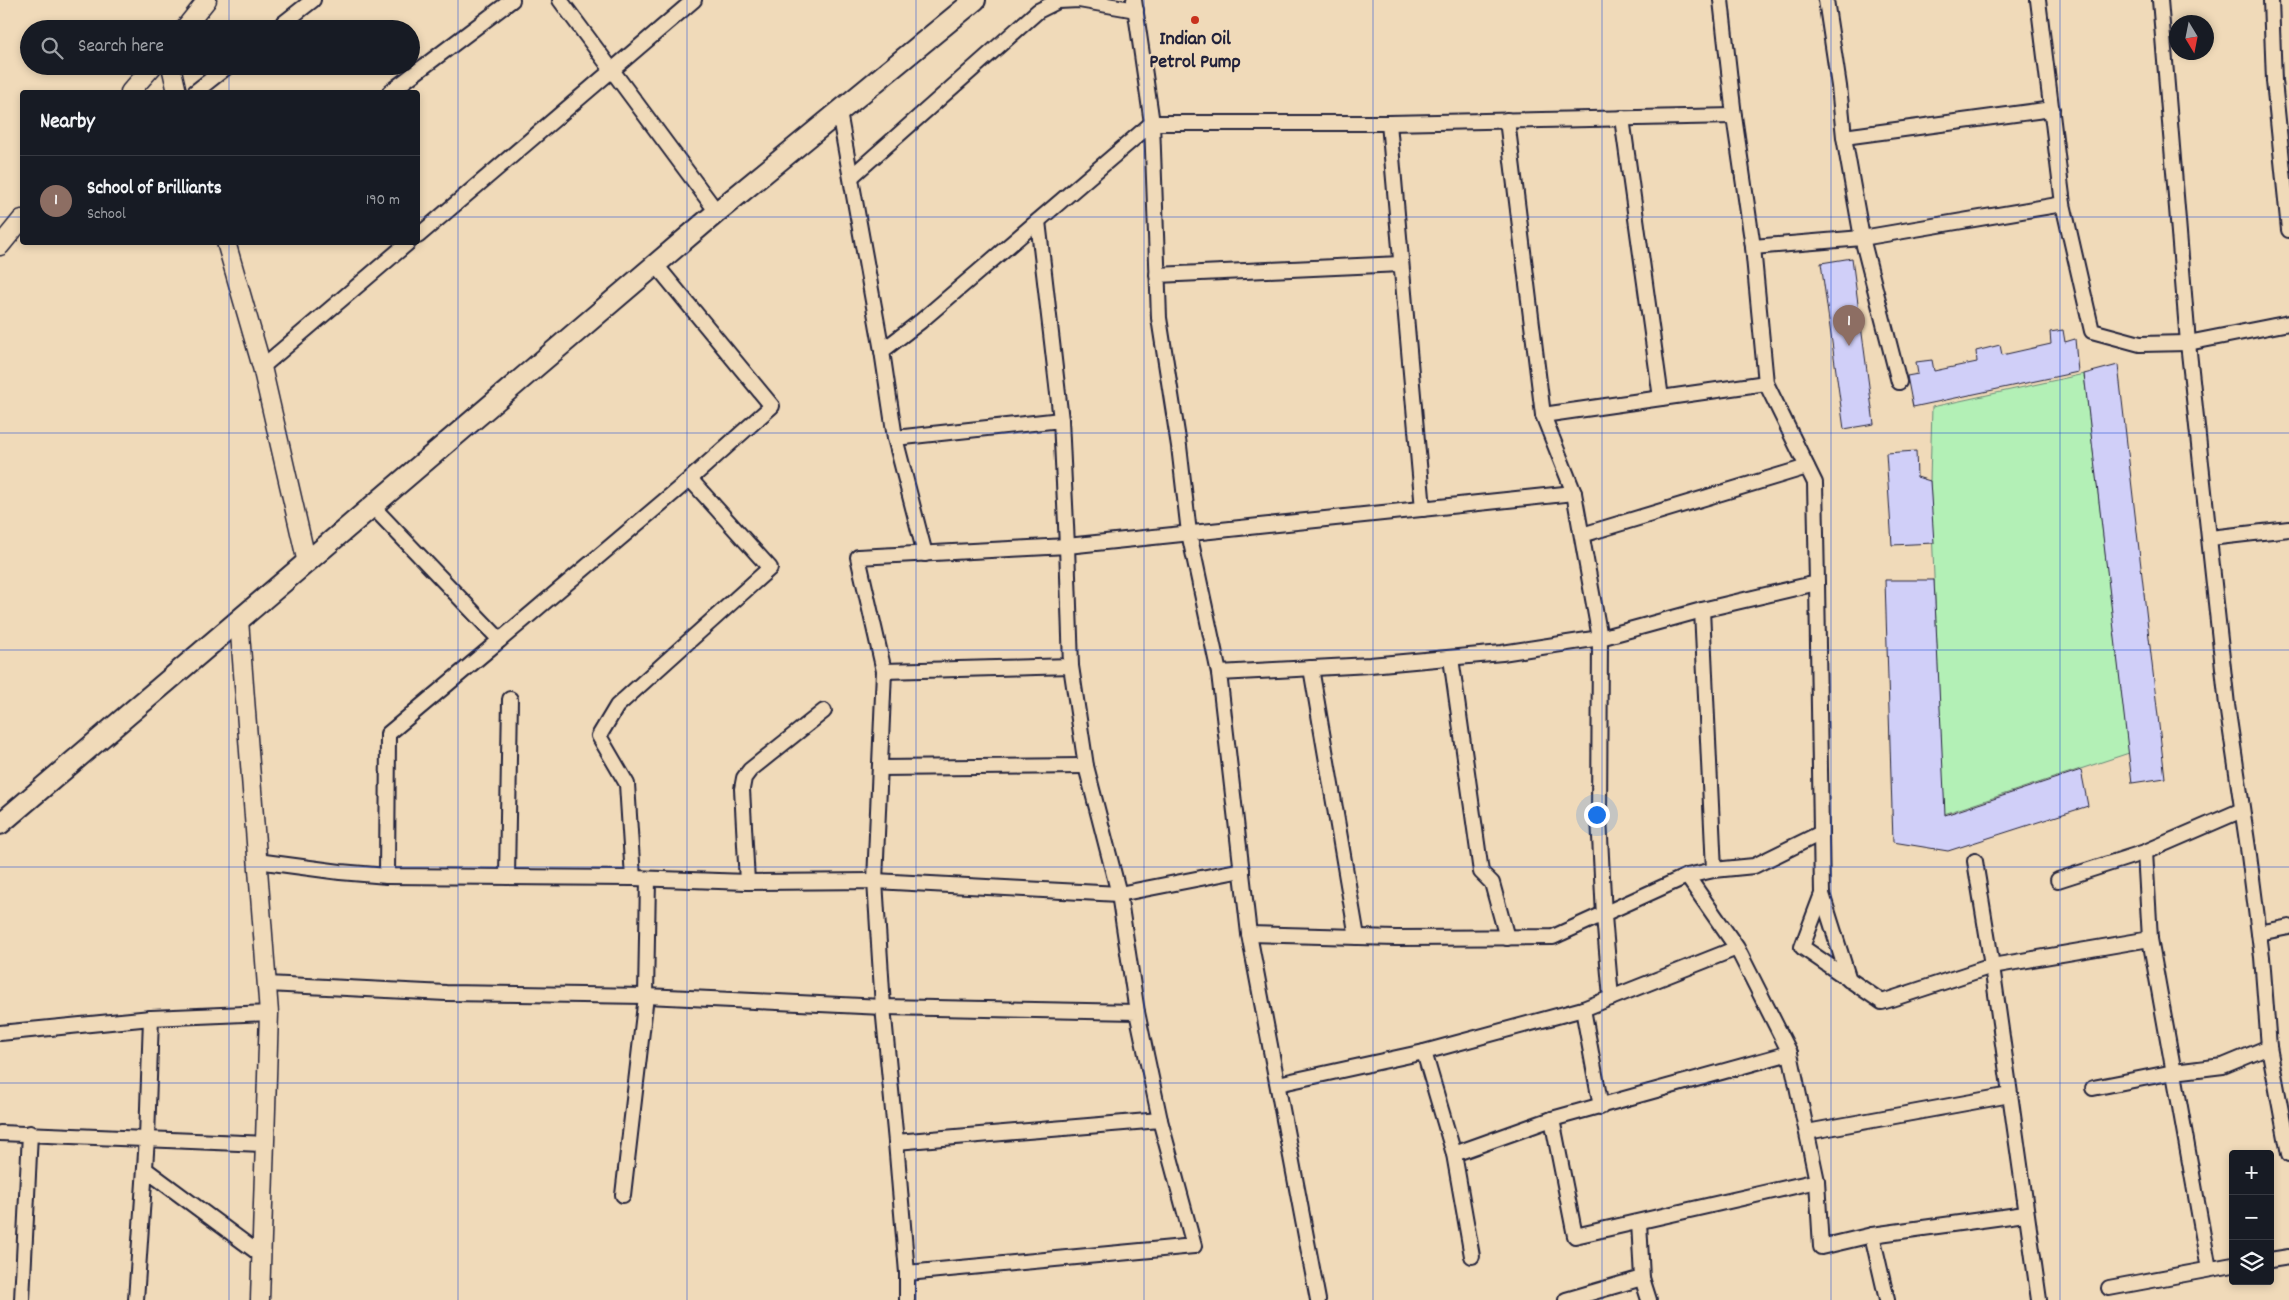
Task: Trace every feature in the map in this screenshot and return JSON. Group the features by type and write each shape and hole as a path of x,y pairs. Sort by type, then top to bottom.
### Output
{"main road":[{"path":"0,824 717,212 975,0"}],"street":[{"path":"191,20 207,0"},
{"path":"287,20 313,0"},
{"path":"420,69 512,0"},
{"path":"560,0 717,212"},
{"path":"420,234 694,0"},
{"path":"851,177 1038,11 1058,1 1079,0 1135,5 1152,123 1159,318 1179,446 1189,533 1219,673 1250,934 1318,1300"},
{"path":"1721,0 1734,116 1753,247 1766,383 1815,483 1822,894 1849,980"},
{"path":"1826,0 1839,86 1844,138 1862,238 1899,382"},
{"path":"2038,0 2063,204 2092,331 2140,344 2188,343 2289,323"},
{"path":"2160,0 2188,343 2227,705 2259,933 2269,1047 2289,1154"},
{"path":"2271,0 2274,81 2289,230"},
{"path":"132,90 145,75"},
{"path":"173,75 177,90"},
{"path":"198,90 217,75"},
{"path":"393,90 413,75"},
{"path":"1844,138 2052,108"},
{"path":"839,112 882,351 894,438 925,554"},
{"path":"882,351 921,321 1152,123 1389,123 1734,116"},
{"path":"1622,118 1661,398"},
{"path":"1507,120 1544,414 1574,493 1600,638 1599,817 1604,916 1611,998"},
{"path":"1389,123 1423,508"},
{"path":"1753,247 1862,238 2063,204"},
{"path":"0,246 20,221"},
{"path":"907,1273 1194,1246 1160,1120 1137,1012 1119,894 1086,766 1071,666 1061,420 1038,221"},
{"path":"227,245 262,367 307,562"},
{"path":"262,367 405,245"},
{"path":"1157,275 1401,264"},
{"path":"387,876 388,734 690,479 772,406 656,265"},
{"path":"1544,414 1766,383"},
{"path":"894,438 1061,420"},
{"path":"1582,536 1807,467"},
{"path":"633,878 627,784 599,736 617,706 770,568 690,479"},
{"path":"908,1300 896,1142 882,1007 875,881 884,671 858,557 1067,546 1574,493"},
{"path":"372,506 500,640"},
{"path":"2210,538 2289,529"},
{"path":"1219,673 1502,653 1600,638 1702,610 1817,583"},
{"path":"1702,610 1714,870"},
{"path":"239,620 269,1013 260,1300"},
{"path":"1451,658 1481,872 1492,883 1506,938"},
{"path":"884,671 1071,666"},
{"path":"1311,668 1357,937"},
{"path":"507,877 510,698"},
{"path":"747,882 742,790 744,778 750,770 824,711"},
{"path":"880,768 1086,766"},
{"path":"2058,880 2145,852 2242,810"},
{"path":"1250,934 1357,937 1553,938 1687,876 1714,870 1754,866 1821,833"},
{"path":"2145,852 2150,939 2209,1269"},
{"path":"258,861 387,876 633,878 747,882 875,881 1119,894 1242,870"},
{"path":"1975,862 1992,966 2025,1214 2039,1300"},
{"path":"1687,876 1737,948 1790,1053 1818,1181 1822,1247 1872,1235 2025,1214"},
{"path":"623,1195 646,996 648,879"},
{"path":"1822,894 1802,947 1882,1002 1992,966 2150,939"},
{"path":"2259,933 2289,927"},
{"path":"1278,1084 1424,1052 1583,1009 1737,948"},
{"path":"267,984 446,993 646,996 882,1007 1137,1012"},
{"path":"1583,1009 1601,1107"},
{"path":"0,1033 151,1018 269,1013"},
{"path":"136,1300 145,1169 151,1018"},
{"path":"2093,1088 2174,1072 2223,1066 2269,1047"},
{"path":"1424,1052 1454,1154 1472,1256"},
{"path":"1454,1154 1552,1119 1601,1107 1790,1053"},
{"path":"1807,1132 2010,1095"},
{"path":"1552,1119 1575,1236 1818,1181"},
{"path":"896,1142 1160,1120"},
{"path":"0,1133 265,1144"},
{"path":"22,1300 30,1133"},
{"path":"145,1169 261,1255"},
{"path":"1639,1222 1642,1278 1649,1300"},
{"path":"1872,1235 1887,1300"},
{"path":"2274,1259 2289,1257"},
{"path":"2109,1288 2229,1266"},
{"path":"1566,1300 1642,1278"}],"green space":[{"path":"2084,374 2129,753 1944,814 1930,481 1932,407"}],"building":[{"path":"1852,258 1874,424 1844,429 1821,263"},
{"path":"2063,330 2065,342 2075,339 2078,372 1913,407 1907,376 1918,374 1916,362 1932,360 1934,371 1977,362 1976,351 2000,345 2002,355 2051,344 2050,332"},
{"path":"2118,365 2165,778 2132,783 2084,374"},
{"path":"1916,451 1917,477 1930,481 1934,543 1892,545 1886,453"},
{"path":"1885,580 1934,580 1945,815 2081,770 2088,806 1948,851 1893,842"}],"place":[{"name":"Indian Oil Petrol Pump","path":"1195,20"},
{"name":"School of Brilliants","path":"1849,346"}]}
